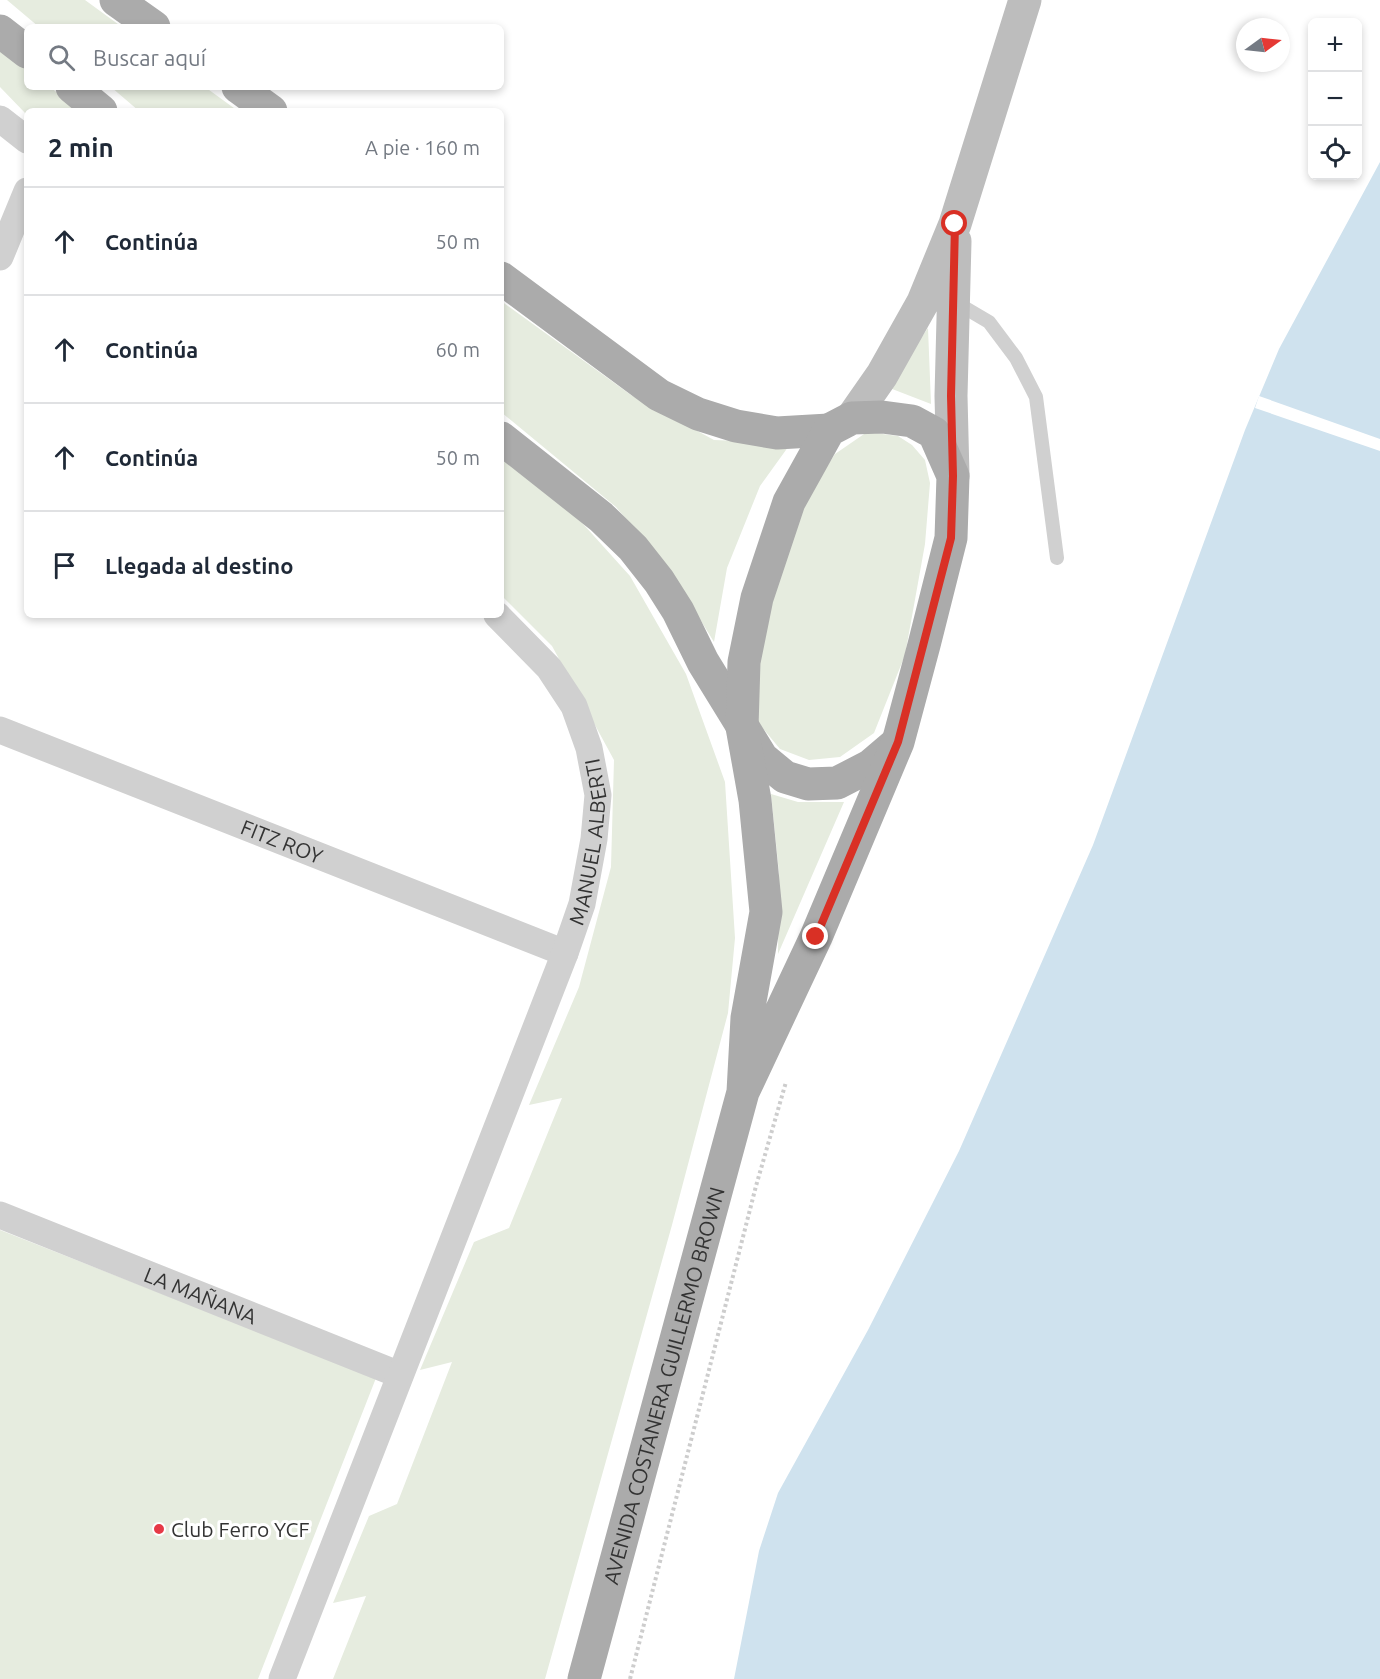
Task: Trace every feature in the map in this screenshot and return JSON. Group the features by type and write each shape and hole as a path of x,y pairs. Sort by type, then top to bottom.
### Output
{"main road":[{"path":"116,0 150,24"},
{"path":"742,727 744,662 757,598 789,502 841,424 882,375 922,302 955,224 1025,0"},
{"path":"0,31 24,50"},
{"path":"76,90 97,108"},
{"path":"242,90 267,108"},
{"path":"953,476 951,396 955,224"},
{"path":"504,280 659,395 698,414 736,426 777,433 882,417 912,421 934,433 953,476"},
{"path":"504,440 601,517 633,548 659,581 703,662 762,758 785,777 808,784 837,783 870,766 898,742"},
{"name":"AVENIDA COSTANERA GUILLERMO BROWN","path":"584,1679 743,1092 816,937 898,742 951,538 953,476"},
{"name":"AVENIDA COSTANERA GUILLERMO BROWN","path":"742,727 755,800 766,912 747,1018 743,1092"}],"street":[{"path":"0,119 24,138"},
{"path":"0,257 24,198"},
{"name":"MANUEL ALBERTI","path":"282,1679 565,953 582,904 594,839 598,795 589,748 574,706 549,668 500,618"},
{"name":"FITZ ROY","path":"0,730 565,953"},
{"name":"LA MAÑANA","path":"0,1215 400,1375"}],"lane":[{"path":"954,301 989,322 1016,358 1036,397 1057,558"}],"shaded area":[{"path":"7,0 85,0 118,24 35,24"},
{"path":"0,46 24,66 24,90 54,90 76,108 24,108 24,112 0,87"},
{"path":"114,90 209,90 234,108 136,108"},
{"path":"504,303 631,395 714,440 791,443 760,486 727,568 714,642 672,574 616,507 504,414"},
{"path":"928,328 931,404 887,387"},
{"path":"867,432 898,436 912,445 925,460 930,483 925,544 905,655 874,733 840,757 809,760 780,749 756,720 751,688 793,518 835,454"},
{"path":"504,458 575,515 630,576 686,674 725,782 735,938 728,1013 672,1225 545,1679 333,1679 366,1596 333,1603 369,1516 397,1504 452,1362 420,1370 474,1242 509,1228 562,1098 529,1105 579,987 611,867 614,760 552,646 504,598"},
{"path":"771,794 798,802 844,802 778,954 779,873"},
{"name":"Club Ferro YCF","path":"0,1230 376,1378 258,1679 0,1679"}],"water":[{"path":"1380,162 1380,1679 734,1679 759,1551 778,1493 868,1330 959,1151 1093,845 1245,430 1279,349"}],"pier":[{"path":"1259,396 1380,439 1380,451 1255,408"}],"place":[{"name":"Club Ferro YCF","path":"159,1529"}],"route":[{"path":"816,937 898,742 951,538 953,476 951,396 955,224"}]}
